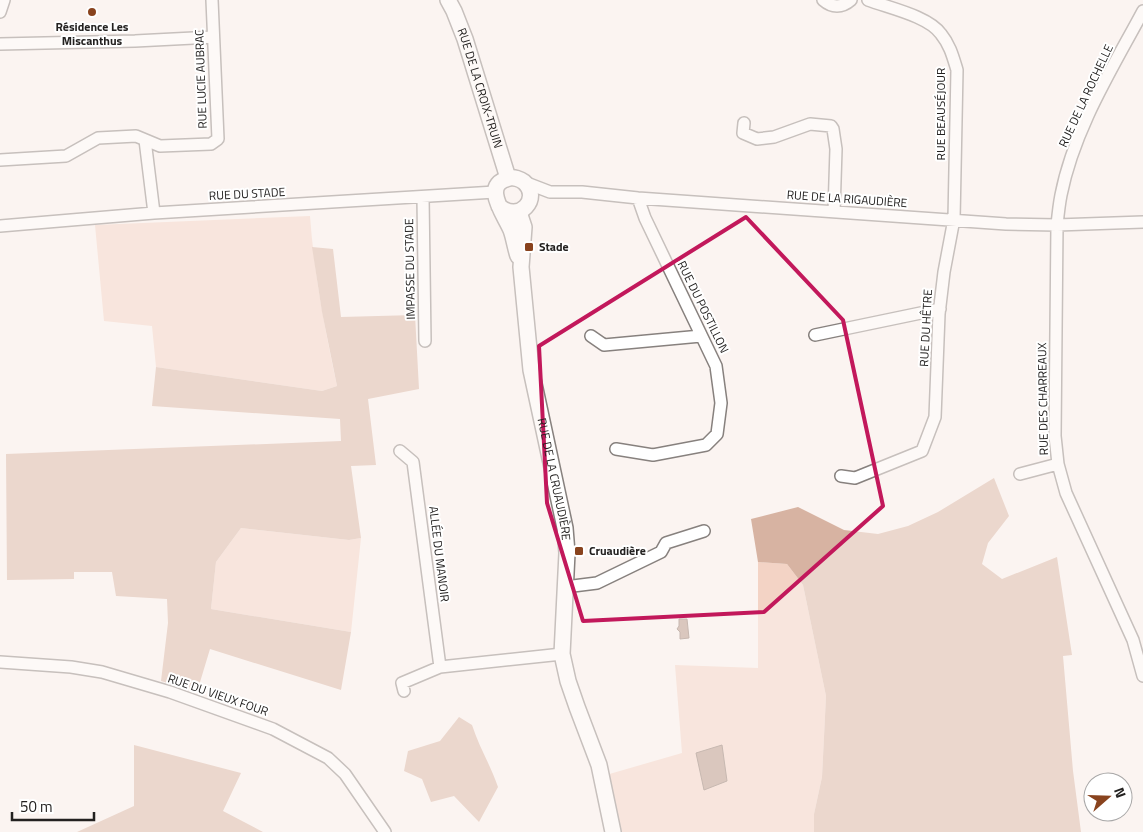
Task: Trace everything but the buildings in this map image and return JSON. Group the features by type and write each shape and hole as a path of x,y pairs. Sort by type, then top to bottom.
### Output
{"main road":[{"name":"RUE DE LA CROIX-TRUIN","path":"448,0 465,39 508,178"},
{"path":"497,199 509,213 519,212 524,209 530,200 529,188 519,179 508,178 498,185 497,199 511,230 521,267"},
{"name":"RUE DE LA CRUAUDIÈRE","path":"519,212 524,227 521,267 531,370 565,528 567,553 562,654 568,681 599,765 613,832"}],"street":[{"path":"0,12 4,0"},
{"name":"RUE LUCIE AUBRAC","path":"0,160 66,156 98,138 136,136 160,146 211,144 218,139 212,0"},
{"path":"823,0 832,6 846,4 851,0"},
{"name":"RUE BEAUSÉJOUR","path":"868,0 928,22 941,33 952,51 958,70 954,220"},
{"name":"RUE DE LA ROCHELLE","path":"1057,225 1061,195 1069,164 1082,129 1143,11"},
{"path":"0,44 213,37"},
{"path":"744,123 743,133 757,139 774,137 810,124 830,126 833,129 836,149 834,212"},
{"path":"145,140 154,213"},
{"name":"RUE DE LA RIGAUDIÈRE","path":"524,182 550,192 582,192 638,198 1006,224 1057,225 1143,222"},
{"name":"RUE DE LA RIGAUDIÈRE","path":"530,200 550,192"},
{"name":"RUE DU STADE","path":"0,226 154,213 423,196 497,199"},
{"name":"IMPASSE DU STADE","path":"423,196 425,341"},
{"name":"RUE DU POSTILLON","path":"616,449 653,455 706,445 717,434 721,403 716,366 645,218 638,198"},
{"name":"RUE DU HÊTRE","path":"841,476 855,478 922,451 935,417 940,309 944,272 954,220"},
{"name":"RUE DES CHARREAUX","path":"1057,225 1055,436 1058,464 1076,519 1133,640 1143,676"},
{"path":"815,335 940,309"},
{"path":"591,336 604,345 702,336"},
{"name":"ALLÉE DU MANOIR","path":"400,451 413,462 440,667"},
{"path":"1020,474 1058,464"},
{"path":"565,587 597,583 661,552 666,543 704,531"},
{"path":"404,691 402,683 440,667 556,653 562,654"},
{"name":"RUE DU VIEUX FOUR","path":"0,662 71,666 102,672 170,692 273,729 328,758 345,774 385,832"}],"highlighted area":[{"path":"746,217 843,320 883,506 764,612 583,621 547,503 539,346"}],"shaded area":[{"path":"310,216 320,301 337,386 322,391 156,367 152,326 104,321 95,225"},
{"path":"312,247 333,249 341,317 415,315 419,389 368,399 376,465 351,466 361,538 349,540 241,528 216,562 211,609 351,632 341,690 210,649 197,692 161,681 168,623 167,599 116,596 112,572 74,572 74,579 7,580 6,454 341,441 340,419 152,406 156,367 322,391 337,386 322,312"},
{"path":"994,478 1009,516 988,543 982,564 1002,579 1057,557 1072,655 1063,656 1073,771 1081,832 814,832 814,814 822,777 826,696 803,585 787,564 758,562 751,519 798,507 844,530 878,534 908,526 938,512"},
{"path":"241,528 349,540 361,538 351,632 211,609 216,562"},
{"path":"758,562 787,564 803,585 826,696 822,777 814,814 814,832 618,832 606,775 682,753 675,665 758,668"},
{"path":"679,619 687,619 689,638 680,639 680,632 677,629"},
{"path":"459,717 472,725 498,787 479,822 454,796 431,802 422,779 404,771 408,751 440,741"},
{"path":"134,745 241,773 223,811 263,832 77,832 134,806"},
{"path":"722,745 727,781 704,790 696,753"}],"place":[{"name":"Résidence Les Miscanthus","path":"92,12"},
{"name":"Stade","path":"529,247"},
{"name":"Cruaudière","path":"579,551"}]}
